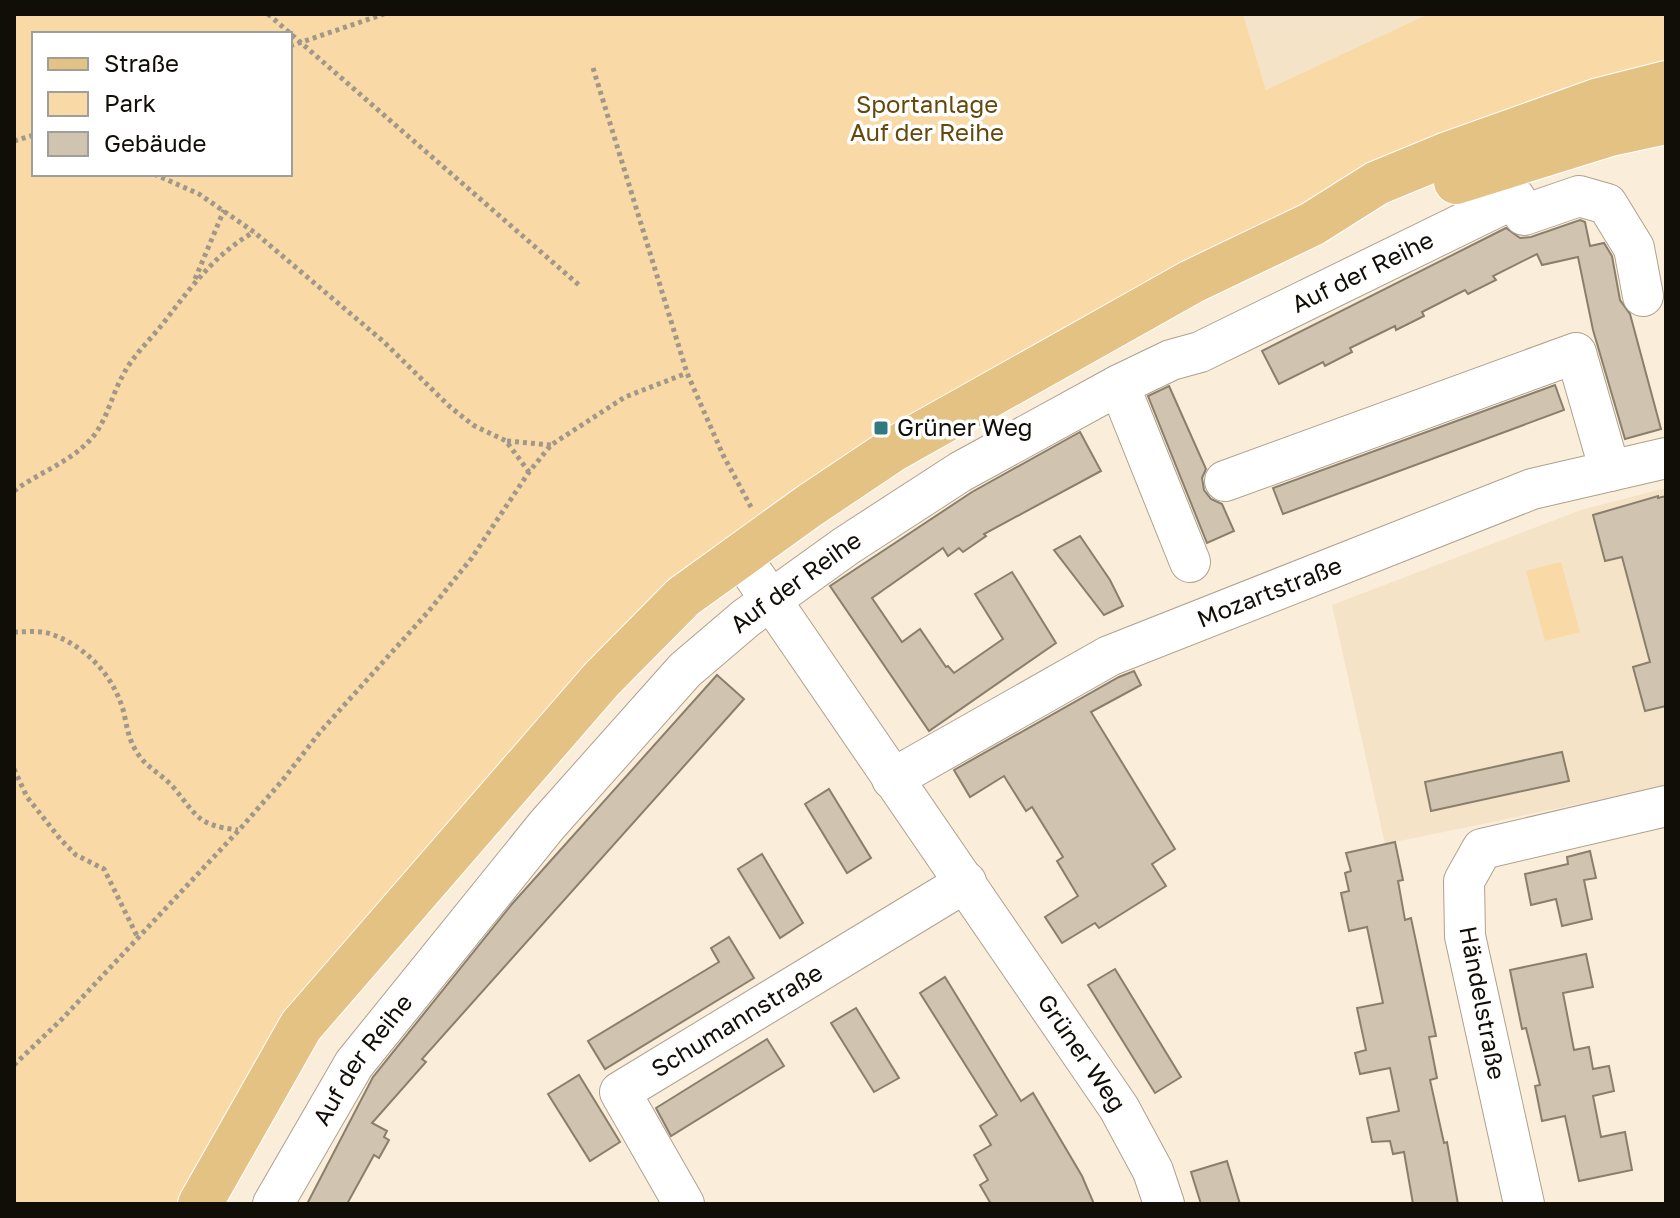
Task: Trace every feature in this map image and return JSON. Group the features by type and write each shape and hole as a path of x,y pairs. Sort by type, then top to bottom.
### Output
{"main road":[{"path":"200,1204 301,1026 601,680 683,597 907,441 1191,282 1312,224 1377,183 1445,155 1599,100 1664,115"}],"street":[{"name":"Auf der Reihe","path":"273,1204 354,1064 547,825 685,670 746,618 846,546 960,472 1119,385 1171,360 1200,352 1515,198 1524,215 1579,196 1607,204 1634,248 1643,296"},
{"path":"1225,481 1576,353 1610,471"},
{"path":"1119,385 1190,562"},
{"name":"Mozartstraße","path":"892,779 1109,656 1532,489 1666,458"},
{"name":"Grüner Weg","path":"754,545 770,601 1119,1108 1153,1171 1164,1204"},
{"name":"Händelstraße","path":"1524,1204 1465,936 1464,881 1482,849 1666,806"},
{"name":"Schumannstraße","path":"684,1204 620,1092 966,882"}],"path":[{"path":"268,14 289,32"},
{"path":"292,45 384,14"},
{"path":"292,35 580,286"},
{"path":"593,68 687,373 723,455 754,545"},
{"path":"14,141 32,136"},
{"path":"158,176 199,194 254,232 384,342 449,406 473,425 506,441 551,445"},
{"path":"193,284 224,210"},
{"path":"14,491 78,451 91,439 106,417 123,374 193,284 231,245 254,232"},
{"path":"14,1065 138,938 282,781 320,732 428,612 471,559 529,472 551,445 625,397 687,373"},
{"path":"506,441 529,472"},
{"path":"14,632 50,633 94,659 114,687 126,731 138,755 172,785 192,812 205,823 239,830"},
{"path":"14,769 27,797 61,840 76,855 104,869 138,938"}],"shaded area":[{"path":"1243,14 1428,14 1266,90"},
{"path":"1666,488 1666,786 1385,844 1332,605 1581,510"}],"green space":[{"name":"Sportanlage Auf der Reihe","path":"14,14 1243,14 1266,90 1428,14 1666,14 1666,79 1443,152 805,501 442,856 195,1204 14,1204"},
{"path":"1561,562 1580,632 1545,641 1526,571"}],"building":[{"path":"1580,220 1585,222 1590,246 1604,243 1612,256 1620,300 1630,314 1661,429 1625,439 1593,330 1578,257 1542,265 1537,254 1493,276 1496,280 1468,294 1465,290 1422,312 1424,316 1396,330 1395,326 1350,348 1352,352 1325,366 1323,362 1279,384 1262,351 1506,228 1520,238 1531,237"},
{"path":"1555,385 1564,410 1283,514 1273,488"},
{"path":"1169,386 1206,469 1202,478 1204,490 1211,499 1222,504 1234,531 1207,543 1148,396"},
{"path":"1080,432 1101,471 984,534 986,536 963,552 959,548 948,556 943,548 872,598 902,642 920,629 946,667 954,673 1003,639 975,594 1012,572 1056,643 929,731 830,586 972,492"},
{"path":"1666,496 1666,706 1645,711 1633,667 1650,662 1622,557 1605,561 1593,515"},
{"path":"1080,536 1110,580 1123,606 1104,615 1054,550"},
{"path":"1134,671 1141,685 1091,712 1175,849 1152,864 1166,886 1099,928 1095,923 1062,943 1045,917 1078,896 1057,861 1063,857 1032,807 1026,811 1004,776 970,797 954,770"},
{"path":"717,675 744,699 422,1059 426,1062 372,1123 387,1131 384,1137 389,1140 379,1158 374,1155 347,1204 307,1204 373,1077 512,904"},
{"path":"1562,752 1569,781 1431,811 1425,782"},
{"path":"829,789 871,858 847,873 805,804"},
{"path":"1395,842 1403,880 1398,881 1405,920 1411,918 1436,1036 1429,1037 1437,1078 1430,1080 1444,1143 1447,1142 1458,1204 1413,1204 1404,1152 1393,1154 1390,1141 1372,1142 1367,1118 1399,1111 1390,1068 1360,1074 1355,1053 1366,1050 1357,1008 1383,1003 1367,927 1349,931 1341,893 1349,891 1345,873 1351,871 1346,853"},
{"path":"1590,851 1596,878 1584,880 1592,919 1562,926 1556,899 1531,905 1525,874 1568,864 1567,857"},
{"path":"762,854 803,923 780,938 738,869"},
{"path":"729,937 754,978 605,1069 588,1041 719,962 711,948"},
{"path":"1586,954 1593,987 1563,993 1574,1050 1589,1047 1593,1069 1609,1066 1614,1091 1593,1096 1601,1137 1625,1132 1632,1170 1579,1181 1565,1116 1542,1121 1535,1086 1540,1085 1526,1028 1522,1029 1510,970"},
{"path":"1115,969 1181,1077 1155,1093 1088,985"},
{"path":"945,977 1021,1101 1033,1093 1082,1176 1094,1204 991,1204 980,1185 988,1180 974,1155 991,1145 980,1126 997,1115 920,993"},
{"path":"856,1008 899,1078 874,1092 831,1023"},
{"path":"767,1039 784,1066 671,1136 656,1108"},
{"path":"579,1075 620,1142 590,1161 548,1094"},
{"path":"1227,1161 1240,1204 1201,1204 1191,1172"}],"place":[{"name":"Grüner Weg","path":"881,428"}]}
